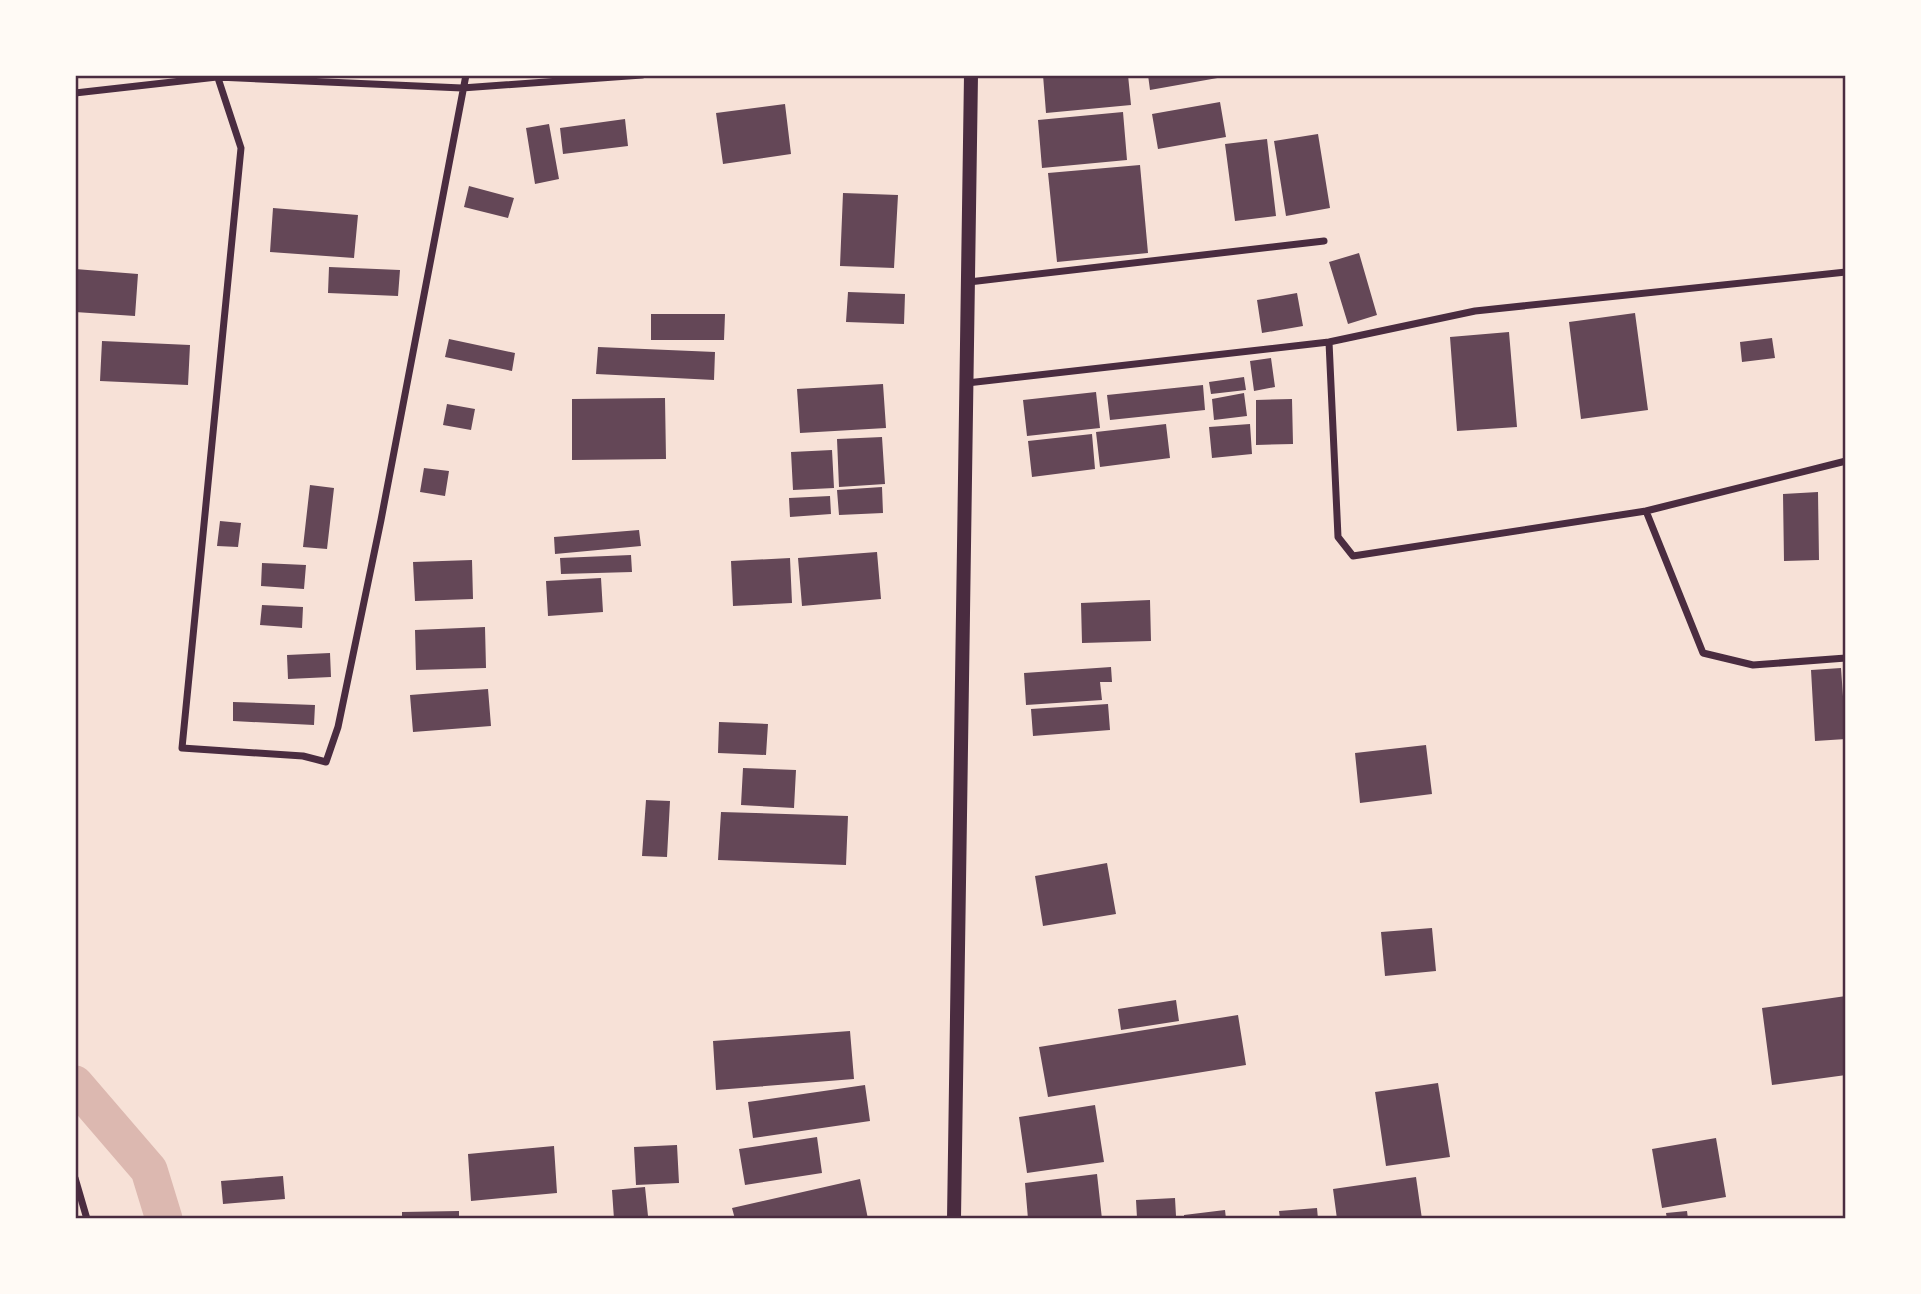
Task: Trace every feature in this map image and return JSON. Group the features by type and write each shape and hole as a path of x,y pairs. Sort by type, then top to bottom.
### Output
{"main road":[{"path":"954,1219 971,75"}],"street":[{"path":"217,76 241,148 182,748 303,756 326,762 338,727 381,520 466,75"},
{"path":"75,93 217,76 462,88 642,75"},
{"path":"968,282 1324,241"},
{"path":"966,383 1329,342 1475,311 1846,272"},
{"path":"1329,342 1338,537 1353,556 1646,511 1846,461"},
{"path":"1646,511 1703,653 1752,665 1846,658"},
{"path":"75,1178 88,1219"}],"building":[{"path":"1043,75 1128,75 1131,105 1046,113"},
{"path":"1148,75 1223,75 1223,77 1150,90"},
{"path":"1220,102 1226,137 1158,149 1152,114"},
{"path":"785,104 791,154 723,164 716,113"},
{"path":"1123,112 1127,160 1042,168 1038,120"},
{"path":"625,119 628,146 563,154 560,128"},
{"path":"549,124 559,179 535,184 526,128"},
{"path":"1318,134 1330,208 1286,216 1274,141"},
{"path":"1267,139 1276,216 1235,221 1225,144"},
{"path":"1140,165 1148,253 1057,262 1048,173"},
{"path":"469,186 514,198 508,218 464,207"},
{"path":"843,193 898,195 894,268 840,266"},
{"path":"273,208 358,215 354,258 270,252"},
{"path":"1359,253 1377,315 1348,324 1329,262"},
{"path":"329,267 400,270 398,296 328,293"},
{"path":"75,269 138,274 135,316 75,312"},
{"path":"848,292 905,294 904,324 846,322"},
{"path":"1297,293 1303,326 1262,333 1257,300"},
{"path":"1635,313 1648,410 1581,419 1569,322"},
{"path":"651,314 725,314 724,340 651,340"},
{"path":"1509,332 1517,427 1457,431 1450,337"},
{"path":"1772,338 1775,358 1742,362 1740,342"},
{"path":"449,339 515,353 512,371 445,357"},
{"path":"102,341 190,345 188,385 100,381"},
{"path":"598,347 715,352 714,380 596,374"},
{"path":"1271,358 1275,387 1254,391 1250,361"},
{"path":"1244,377 1246,390 1211,394 1209,382"},
{"path":"883,384 886,428 800,433 797,389"},
{"path":"1203,385 1205,410 1110,420 1107,395"},
{"path":"1096,392 1100,428 1027,436 1023,400"},
{"path":"1244,393 1247,416 1214,420 1212,399"},
{"path":"665,398 666,459 572,460 572,399"},
{"path":"1292,399 1293,444 1256,445 1256,400"},
{"path":"447,404 475,409 471,430 443,425"},
{"path":"1166,424 1170,458 1100,467 1096,432"},
{"path":"1250,424 1252,454 1212,458 1209,427"},
{"path":"1092,434 1095,469 1032,477 1028,441"},
{"path":"882,437 885,484 839,487 837,439"},
{"path":"832,450 834,488 793,490 791,452"},
{"path":"424,468 449,471 445,496 420,492"},
{"path":"310,485 334,488 327,549 303,547"},
{"path":"882,487 883,513 839,515 837,490"},
{"path":"1818,492 1819,560 1784,561 1783,494"},
{"path":"830,496 831,514 790,517 789,498"},
{"path":"220,521 241,523 238,547 217,546"},
{"path":"639,530 641,546 555,554 554,537"},
{"path":"877,552 881,599 802,606 798,558"},
{"path":"631,555 632,572 561,574 560,558"},
{"path":"790,558 792,603 733,606 731,561"},
{"path":"472,560 473,599 415,601 413,562"},
{"path":"262,563 306,565 304,589 261,586"},
{"path":"601,578 603,612 548,616 546,581"},
{"path":"1150,600 1151,641 1082,643 1081,603"},
{"path":"262,605 303,607 302,628 260,625"},
{"path":"485,627 486,668 416,670 415,630"},
{"path":"330,653 331,677 288,679 287,655"},
{"path":"1111,667 1112,682 1100,682 1102,700 1026,705 1024,673"},
{"path":"1841,668 1846,739 1815,741 1811,670"},
{"path":"488,689 491,726 413,732 410,695"},
{"path":"233,702 315,705 314,725 233,721"},
{"path":"1108,704 1110,730 1033,736 1031,709"},
{"path":"719,722 768,724 766,755 718,753"},
{"path":"1426,745 1432,794 1360,803 1355,753"},
{"path":"743,768 796,770 794,808 741,805"},
{"path":"646,800 670,801 667,857 642,856"},
{"path":"721,812 848,816 846,865 718,860"},
{"path":"1107,863 1116,914 1043,926 1035,876"},
{"path":"1432,928 1436,971 1385,976 1381,932"},
{"path":"1846,996 1846,1075 1772,1085 1762,1008"},
{"path":"1176,1000 1179,1021 1121,1030 1118,1009"},
{"path":"1238,1015 1246,1065 1048,1097 1039,1047"},
{"path":"850,1031 854,1079 716,1090 713,1041"},
{"path":"1438,1083 1450,1157 1386,1166 1375,1092"},
{"path":"865,1085 870,1121 753,1138 748,1102"},
{"path":"1095,1105 1104,1162 1027,1173 1019,1117"},
{"path":"817,1137 822,1173 745,1185 739,1149"},
{"path":"1716,1138 1726,1197 1662,1208 1652,1149"},
{"path":"677,1145 679,1183 636,1185 634,1147"},
{"path":"554,1146 557,1193 471,1201 468,1154"},
{"path":"1097,1174 1102,1219 1028,1219 1025,1183"},
{"path":"283,1176 285,1199 223,1204 221,1181"},
{"path":"1416,1177 1422,1219 1337,1219 1333,1189"},
{"path":"860,1179 868,1219 735,1219 732,1208"},
{"path":"645,1187 648,1216 614,1219 612,1190"},
{"path":"1175,1198 1176,1216 1137,1218 1136,1200"},
{"path":"1317,1208 1318,1219 1280,1219 1279,1211"},
{"path":"1225,1210 1226,1219 1184,1219 1184,1215"},
{"path":"459,1211 459,1219 402,1219 402,1212"},
{"path":"1687,1211 1688,1219 1667,1219 1666,1213"}],"waterway":[{"path":"75,1084 149,1170 164,1219"}]}
